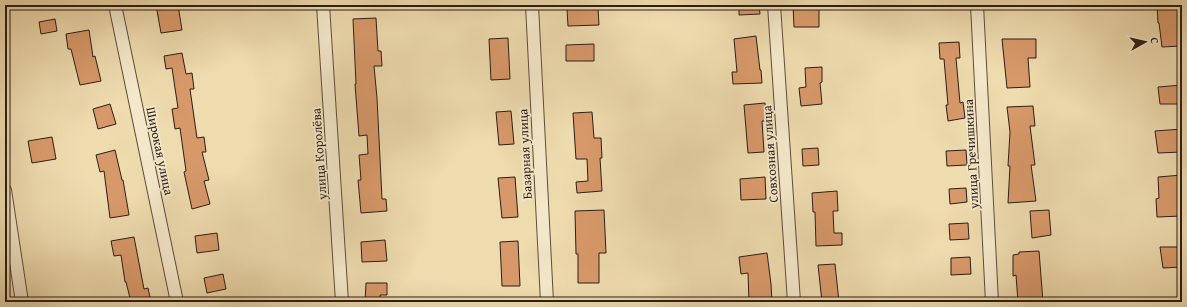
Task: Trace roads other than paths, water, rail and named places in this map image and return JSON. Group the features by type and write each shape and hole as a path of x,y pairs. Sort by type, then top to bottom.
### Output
{"street":[{"name":"Широкая улица","path":"115,5 176,302"},
{"name":"улица Королёва","path":"323,5 342,302"},
{"name":"Базарная улица","path":"532,5 547,302"},
{"name":"Совхозная улица","path":"774,5 794,302"},
{"name":"улица Гречишкина","path":"977,5 992,302"},
{"path":"5,190 22,302"}]}
